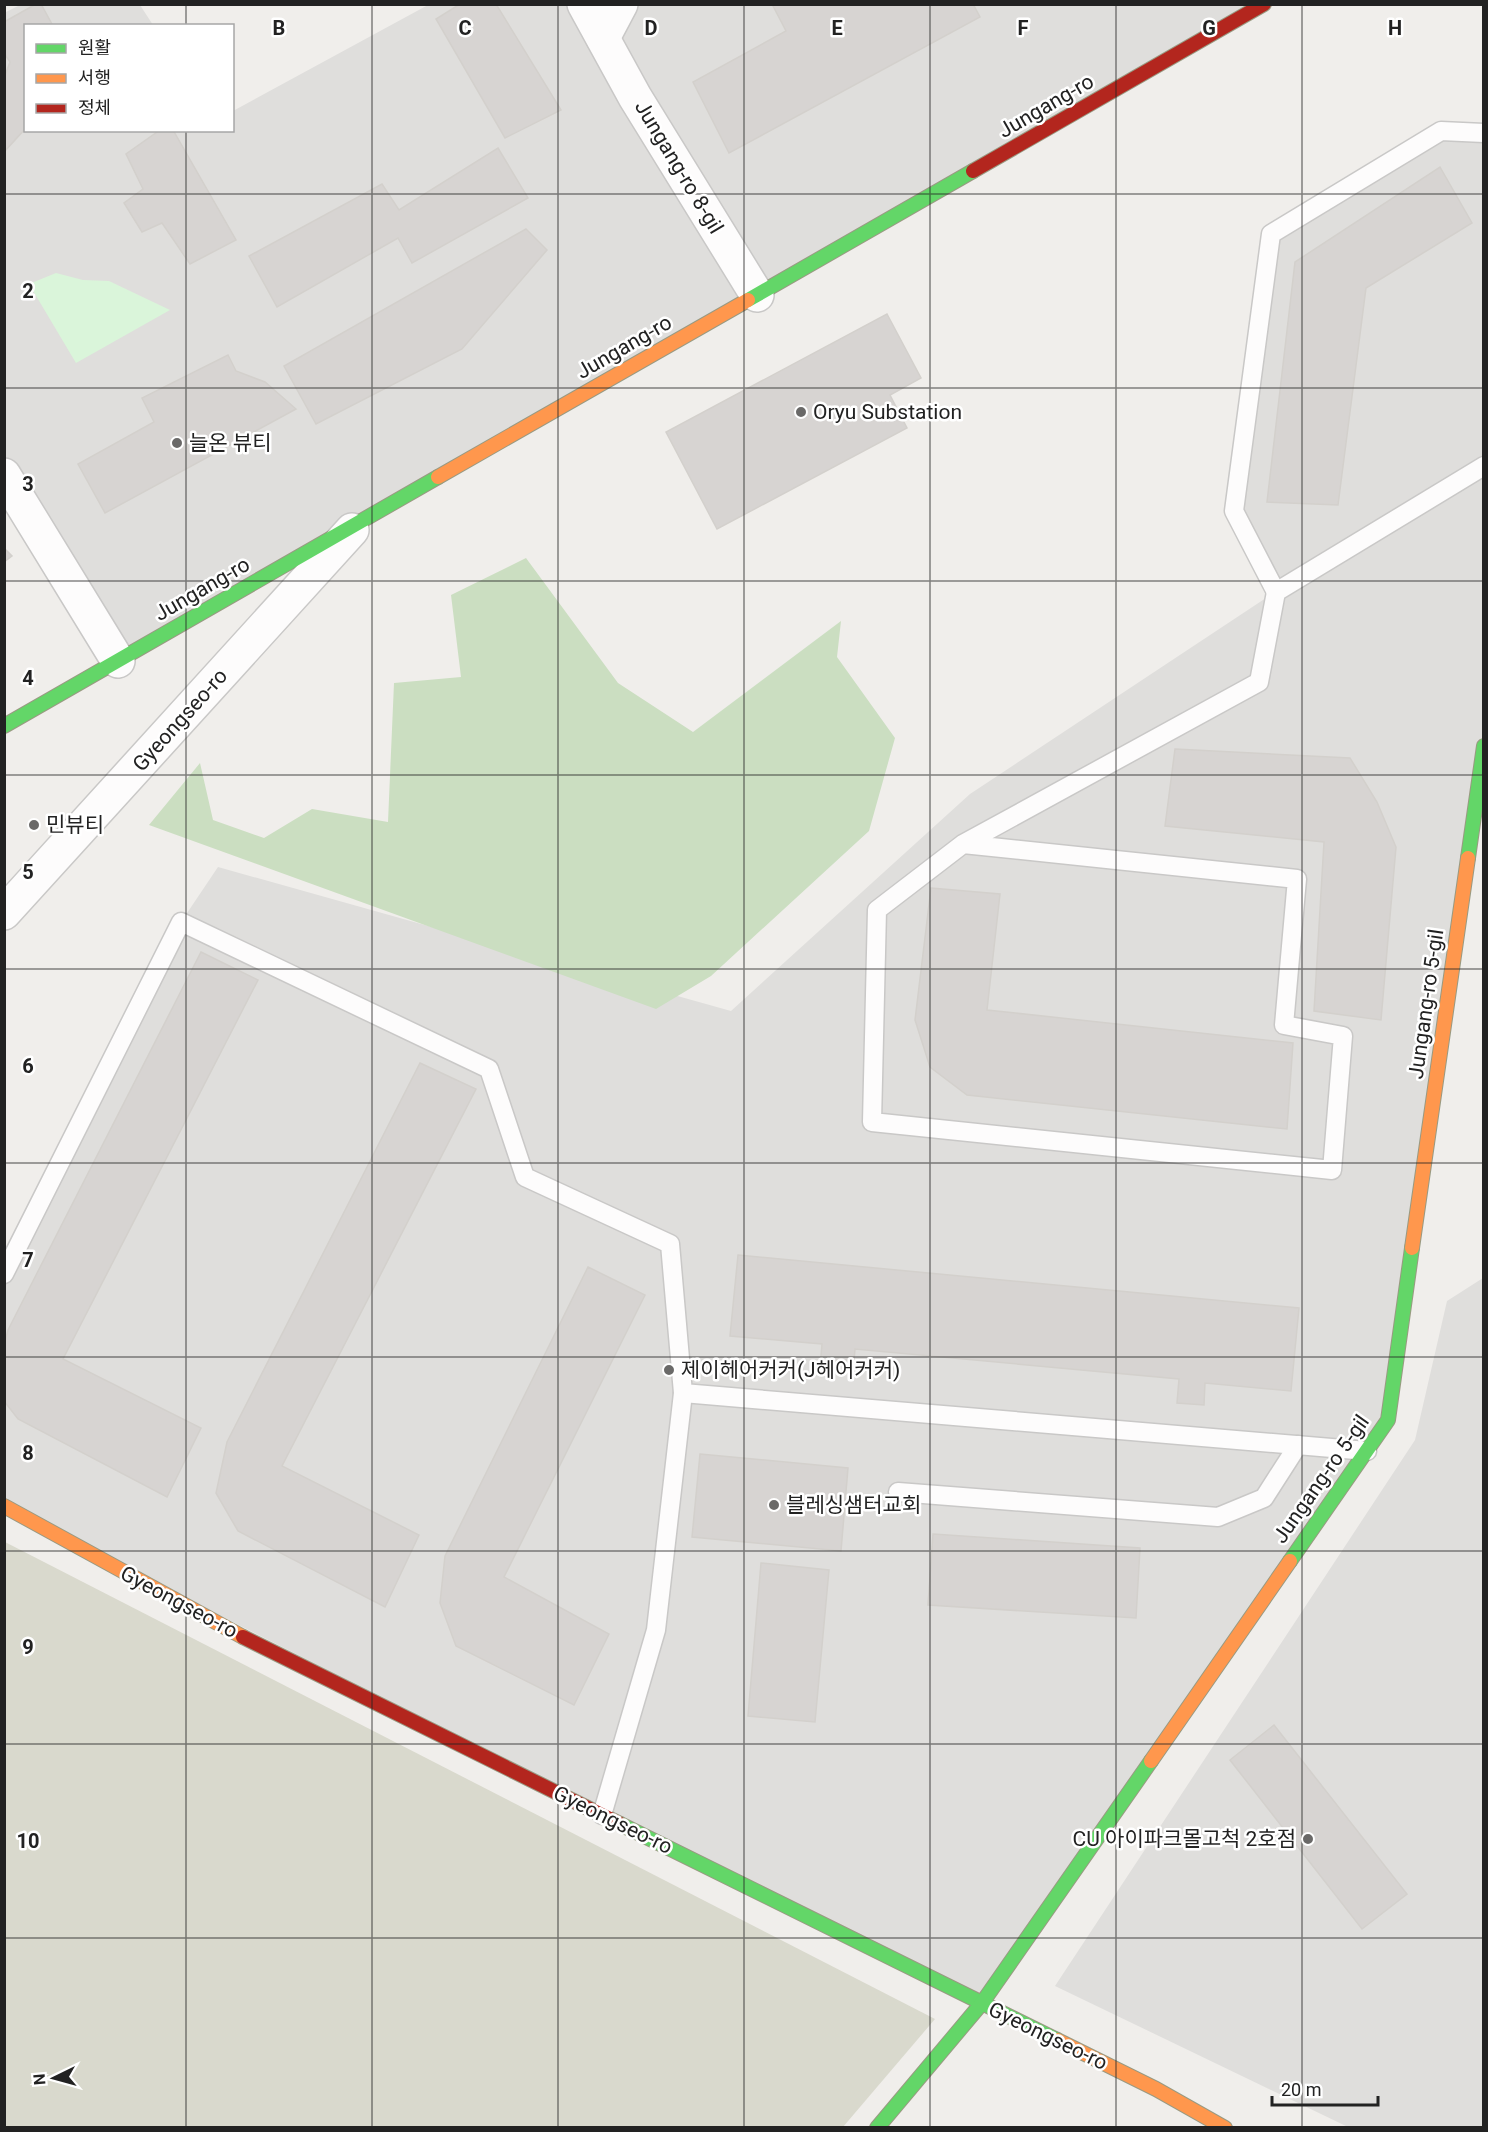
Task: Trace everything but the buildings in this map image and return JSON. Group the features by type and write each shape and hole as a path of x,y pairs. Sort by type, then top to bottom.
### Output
{"main road":[{"name":"Jungang-ro","path":"4,726 1264,4"},
{"name":"Jungang-ro 5-gil","path":"877,2127 982,2003 1388,1420 1484,746"},
{"name":"Gyeongseo-ro","path":"4,1506 211,1621 1156,2089 1225,2127"}],"street":[{"name":"Jungang-ro 8-gil","path":"584,4 636,97 757,295"},
{"path":"603,38 621,4"},
{"path":"4,475 118,661"},
{"name":"Gyeongseo-ro","path":"4,913 355,526"}],"lane":[{"path":"963,844 1297,879 1284,1025 1343,1036 1332,1170 872,1122 878,910 963,844 1259,682 1276,592 1234,511 1271,234 1441,131 1484,133"},
{"path":"1276,592 1484,466"},
{"path":"4,1274 182,922 489,1069 525,1177 670,1244 683,1393 656,1630 602,1815"},
{"path":"683,1393 1367,1451"},
{"path":"898,1492 1218,1517 1264,1498 1298,1445"}],"shaded area":[{"path":"20,5 140,5 152,24 24,24 24,132 234,132 234,110 428,5 1264,5 118,661 5,475 4,13"},
{"path":"1441,131 1483,133 1483,746 1388,1420 982,2003 5,1506 4,1274 181,922 218,867 731,1011 970,794 1275,592 1234,511 1271,234"},
{"path":"1483,1278 1483,2127 1348,2127 1055,1986 1415,1440 1447,1301"},
{"path":"4,1542 935,2019 843,2127 5,2127"}],"green space":[{"path":"56,273 83,280 109,281 170,310 76,363 29,284"},
{"path":"526,558 618,683 693,732 841,621 837,657 895,738 869,831 711,976 656,1009 149,825 200,763 213,820 264,838 312,809 388,822 394,683 461,677 451,595"}],"traffic: fast":[{"path":"748,300 973,171"},
{"path":"4,726 438,477"},
{"path":"1468,858 1484,746"},
{"path":"1290,1561 1388,1420 1412,1248"},
{"path":"877,2128 982,2003 1151,1761"},
{"path":"620,1824 1057,2040"}],"traffic: slow":[{"path":"438,477 748,300"},
{"path":"1412,1248 1468,858"},
{"path":"4,1506 243,1637"},
{"path":"1151,1761 1290,1561"},
{"path":"1057,2040 1156,2089 1225,2128"}],"traffic: jam":[{"path":"973,171 1264,4"},
{"path":"243,1637 620,1824"}],"place":[{"name":"Oryu Substation","path":"801,412"},
{"name":"늘온 뷰티","path":"177,443"},
{"name":"민뷰티","path":"34,825"},
{"name":"제이헤어커커(J헤어커커)","path":"669,1370"},
{"name":"블레싱샘터교회","path":"774,1505"},
{"name":"CU 아이파크몰고척 2호점","path":"1308,1839"}]}
